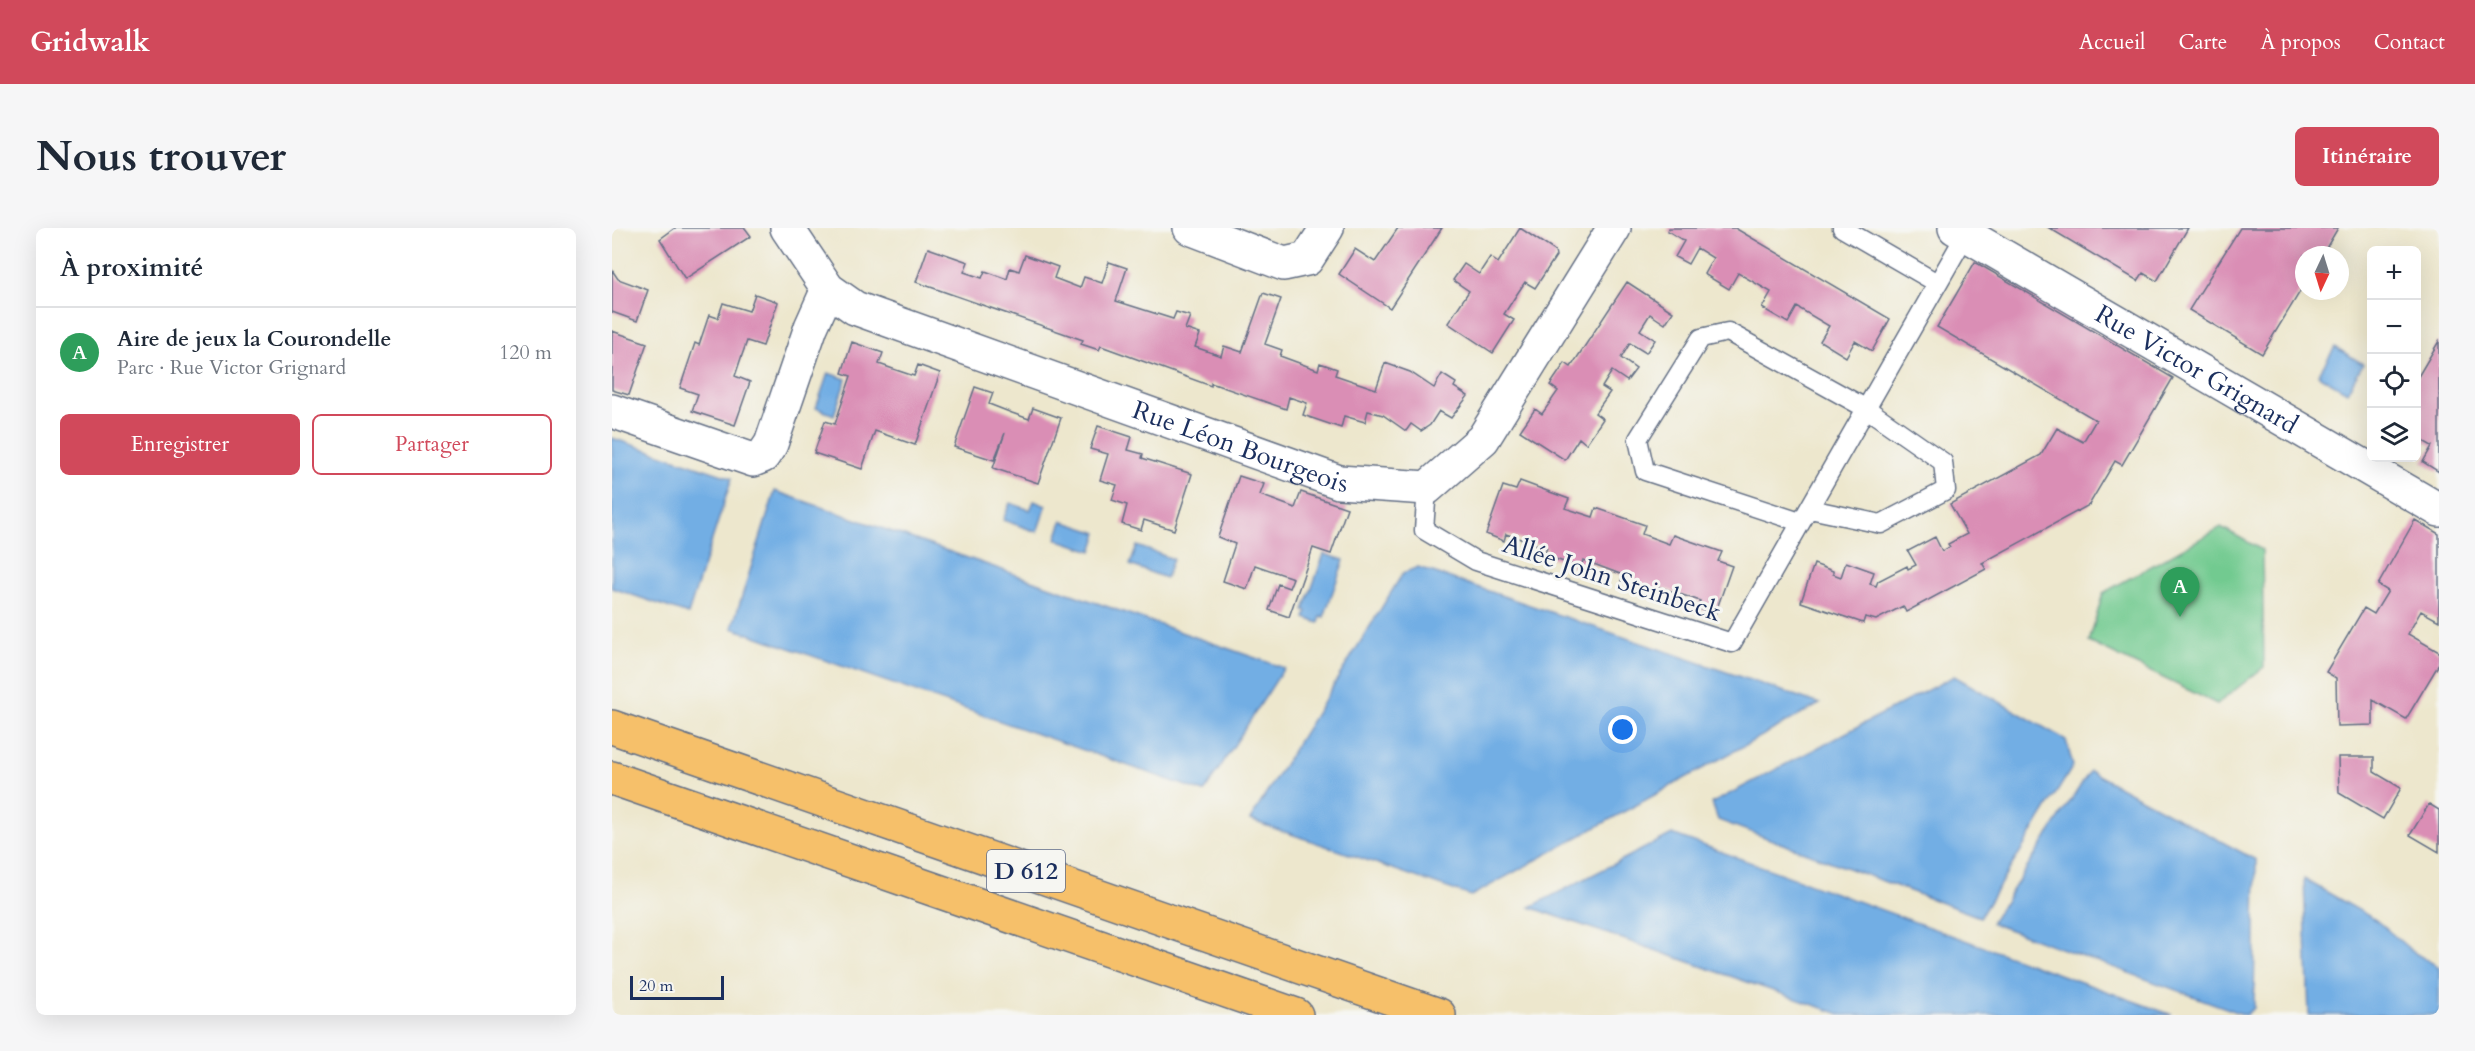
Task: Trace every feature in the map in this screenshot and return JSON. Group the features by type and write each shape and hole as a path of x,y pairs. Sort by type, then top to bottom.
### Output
{"highway":[{"name":"D 612","path":"612,727 1439,1015"},
{"name":"D 612","path":"612,777 1296,1015"}],"street":[{"name":"Rue Léon Bourgeois","path":"787,228 828,289 855,308 1339,482 1427,488"},
{"path":"1190,228 1284,264 1307,259 1327,228"},
{"name":"Rue Victor Grignard","path":"1960,231 2439,510"},
{"path":"1427,488 1484,439 1599,234"},
{"path":"612,411 753,460 763,456 771,444 811,327 828,289"}],"lane":[{"path":"1842,228 1937,283"},
{"name":"Allée John Steinbeck","path":"1427,488 1424,530 1476,561 1732,643 1867,410 1937,283 1960,231"},
{"path":"1728,332 1867,410 1943,462 1946,490 1881,524 1805,516 1645,471 1638,440 1701,338 1728,332"}],"green space":[{"path":"2221,527 2262,550 2264,667 2217,704 2089,642 2103,593"}],"water":[{"path":"2335,347 2363,364 2347,392 2318,375"},
{"path":"828,373 846,379 834,415 816,408"},
{"path":"612,438 732,478 688,614 612,588"},
{"path":"775,491 1284,668 1204,792 732,628"},
{"path":"1034,501 1046,506 1037,532 1003,520 1010,503 1030,510"},
{"path":"1062,521 1098,533 1092,551 1056,539"},
{"path":"1137,546 1173,559 1166,578 1130,565"},
{"path":"1324,554 1344,560 1324,617 1321,616 1319,623 1305,618 1307,611 1304,610"},
{"path":"1418,567 1820,704 1471,896 1250,820 1403,573"},
{"path":"1954,676 2066,740 2073,766 1980,917 1718,820 1712,803"},
{"path":"2090,771 2256,860 2254,1008 2245,1015 1991,923"},
{"path":"1672,834 2172,1015 1843,1015 1530,907"},
{"path":"2304,879 2376,920 2413,952 2439,967 2439,1015 2309,1015"}],"building":[{"path":"675,228 745,228 751,236 685,279 660,239"},
{"path":"1398,228 1442,228 1390,308 1339,274 1355,249 1375,262"},
{"path":"1520,228 1555,251 1556,256 1535,288 1525,282 1515,297 1504,314 1514,320 1493,353 1448,323 1469,291 1453,280 1464,264 1479,274 1490,257 1498,263"},
{"path":"1669,228 1735,228 1890,319 1872,351 1855,341 1846,357 1820,341 1829,326 1797,307 1788,323 1762,308 1771,292 1738,273 1729,289 1704,274 1713,258 1697,248 1688,264 1675,257 1684,241 1668,231"},
{"path":"2049,228 2188,228 2157,281 2143,273 2138,281"},
{"path":"2240,228 2338,228 2327,246 2295,246 2295,300 2262,354 2189,310"},
{"path":"928,248 968,262 964,272 982,278 985,271 1007,279 1010,268 1019,271 1025,255 1058,267 1054,278 1080,288 1084,277 1102,283 1109,262 1127,268 1116,301 1173,319 1176,312 1190,316 1185,329 1200,334 1195,347 1221,356 1224,346 1242,352 1263,293 1281,299 1265,344 1282,350 1280,356 1318,370 1320,363 1337,369 1335,375 1376,389 1385,363 1410,372 1434,388 1442,374 1456,383 1454,387 1468,396 1451,418 1439,411 1430,425 1421,431 1411,424 1406,431 1383,415 1368,411 1365,422 1344,416 1341,428 1303,415 1307,403 1289,397 1286,409 1211,383 1211,386 1101,346 1099,350 1081,344 1083,340 916,282"},
{"path":"1975,262 2173,378 2122,465 2115,461 2089,505 1982,563 1986,569 1906,612 1903,606 1876,620 1865,617 1863,623 1801,602 1814,564 1833,571 1833,574 1841,577 1846,562 1874,572 1870,584 1876,586 1878,581 1907,566 1908,569 1916,565 1908,551 1935,537 1942,551 1950,547 1948,544 1967,534 1950,504 2041,455 2057,428 2083,442 2096,420 1937,327"},
{"path":"612,270 618,279 648,290 637,321 612,312"},
{"path":"1627,282 1673,312 1665,324 1650,314 1640,330 1655,340 1646,353 1630,343 1621,358 1636,369 1627,381 1612,371 1602,387 1610,392 1595,413 1603,419 1586,444 1579,438 1565,460 1520,431 1535,409 1542,414 1558,391 1550,385 1565,363 1571,367"},
{"path":"755,294 778,302 763,346 747,341 741,358 735,376 750,382 735,425 692,411 698,394 680,388 695,343 699,345 709,315 718,318 723,303 749,311"},
{"path":"612,331 647,343 629,395 612,390"},
{"path":"2439,341 2439,472 2423,462 2432,446 2421,440 2421,372"},
{"path":"852,342 883,353 879,364 896,370 914,376 918,365 940,373 915,445 875,431 862,469 814,453 825,421 835,424 851,376 842,373"},
{"path":"975,387 993,393 989,404 1012,413 1029,419 1033,408 1061,418 1038,483 993,468 1005,433 994,460 954,447"},
{"path":"1098,426 1132,437 1128,450 1143,454 1142,458 1192,474 1174,530 1144,520 1141,530 1122,524 1127,505 1112,500 1117,485 1100,480 1108,454 1090,449"},
{"path":"1239,476 1264,484 1260,495 1295,508 1301,492 1347,508 1331,554 1313,548 1289,617 1269,610 1278,584 1289,588 1293,578 1255,565 1247,589 1223,581 1235,544 1218,537"},
{"path":"1520,481 1569,499 1565,508 1593,517 1596,508 1645,525 1642,534 1669,544 1673,535 1722,552 1718,561 1732,566 1715,614 1697,608 1700,601 1659,587 1657,594 1621,581 1623,575 1583,560 1581,568 1544,555 1547,548 1506,534 1504,541 1486,534 1503,486 1516,490"},
{"path":"2415,520 2439,534 2439,621 2421,611 2408,634 2439,652 2439,664 2406,719 2373,700 2373,725 2337,726 2336,678 2326,672 2364,608 2374,614 2388,591 2378,585"},
{"path":"2338,757 2374,757 2374,772 2401,788 2383,819 2339,793"},
{"path":"2429,804 2439,810 2439,852 2410,835"}],"place":[{"name":"Aire de jeux la Courondelle","path":"2180,617"}]}
